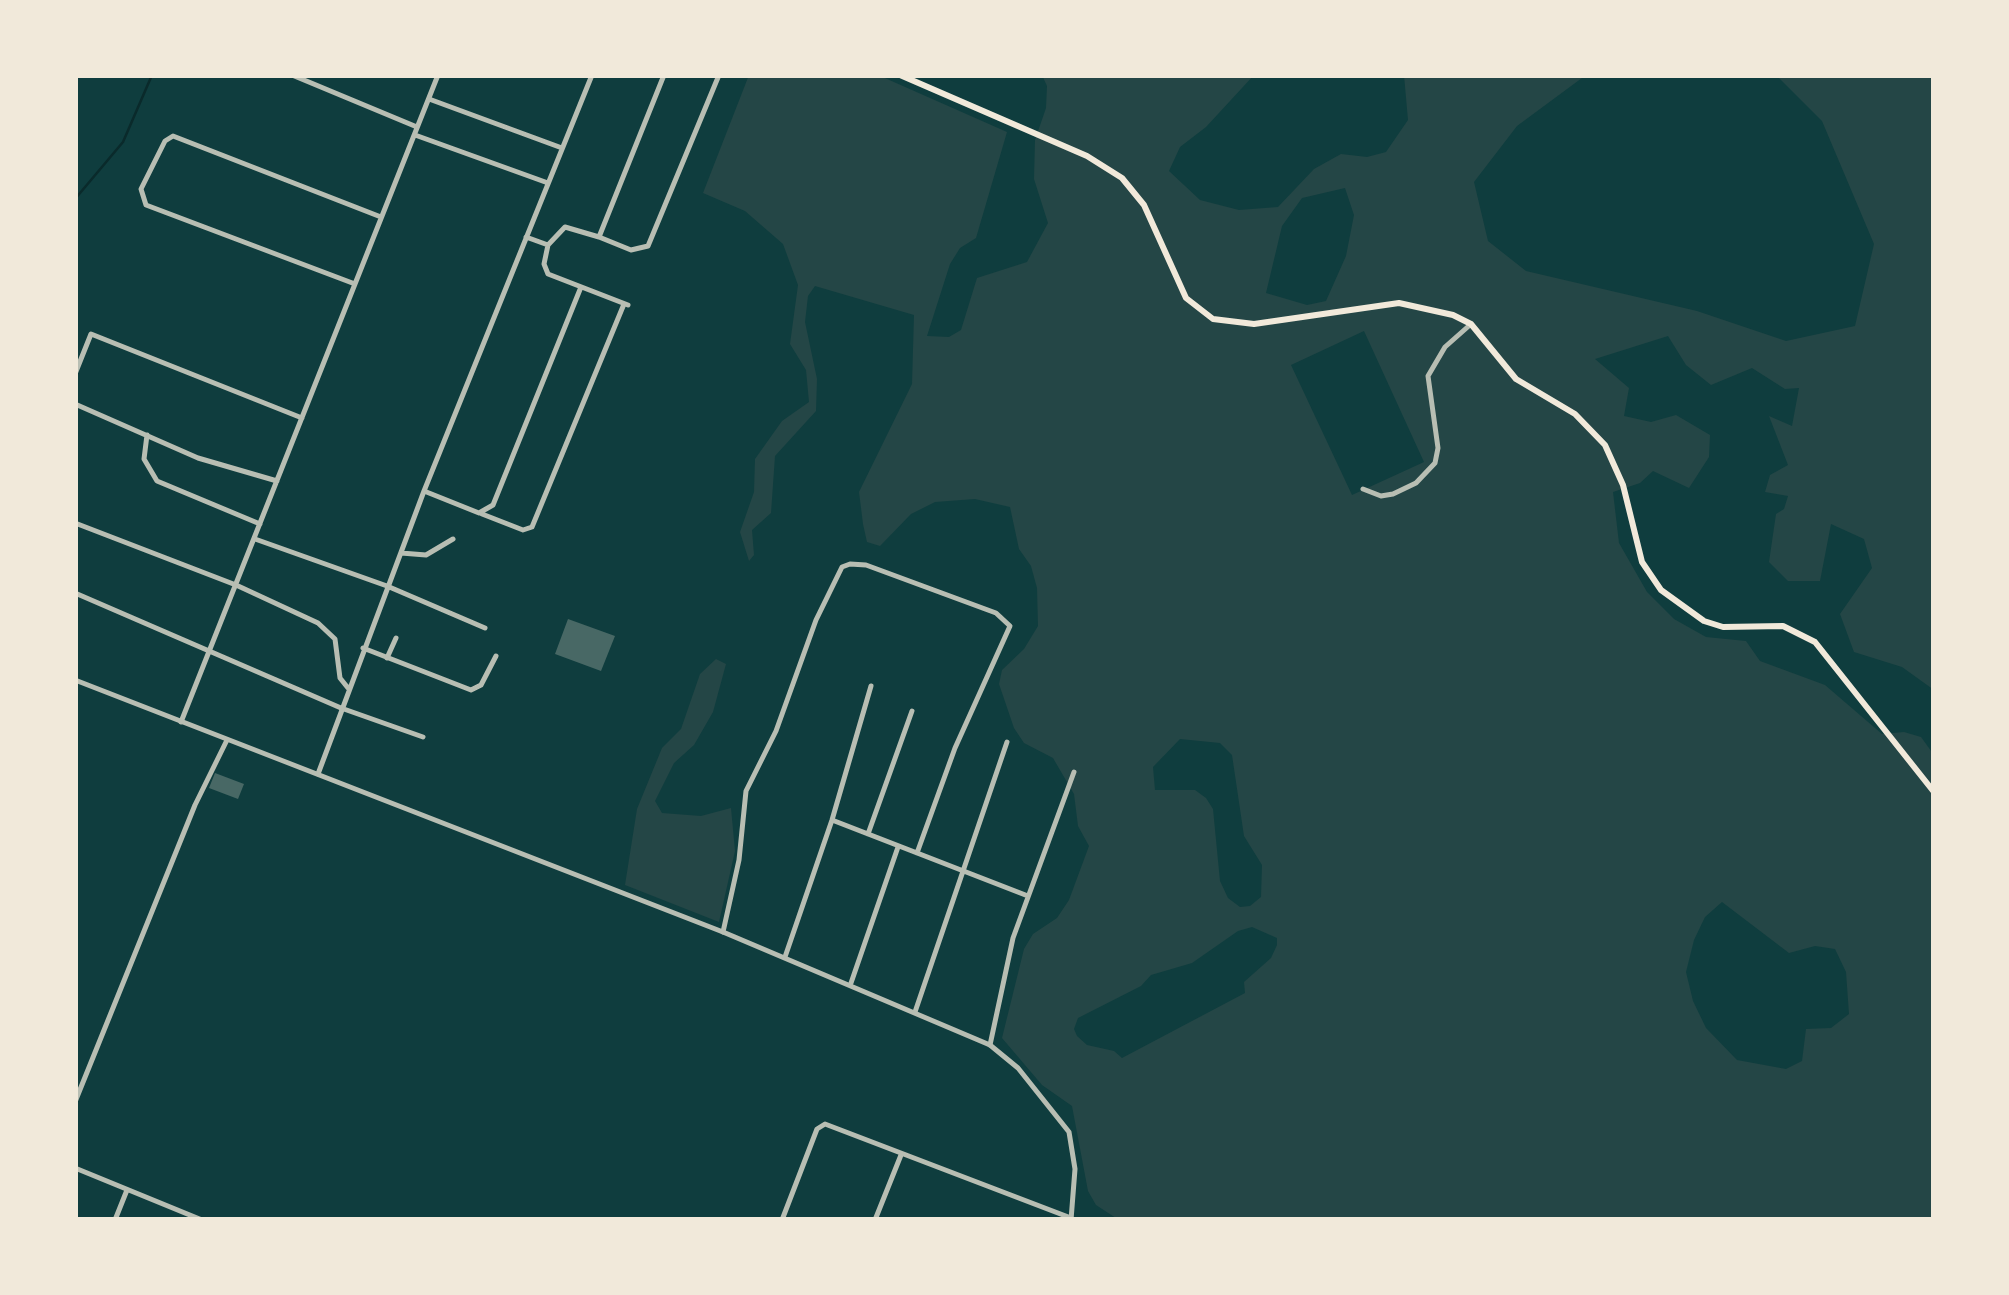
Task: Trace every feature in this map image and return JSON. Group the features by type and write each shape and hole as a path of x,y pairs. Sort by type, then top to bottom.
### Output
{"main road":[{"path":"900,75 1087,156 1122,178 1144,205 1186,298 1214,319 1254,324 1399,303 1453,315 1471,324 1516,379 1575,414 1605,446 1624,485 1642,562 1661,590 1704,621 1722,627 1783,626 1815,642 1934,792"}],"street":[{"path":"292,75 416,131 548,183"},
{"path":"181,722 438,75"},
{"path":"318,774 387,586 590,75"},
{"path":"599,237 664,75"},
{"path":"424,491 523,530 532,528 626,304 548,274 544,260 548,244 561,227 632,250 648,246 719,75"},
{"path":"428,98 562,148"},
{"path":"355,284 146,205 142,188 166,141 174,136 382,217"},
{"path":"526,237 548,244"},
{"path":"479,513 492,504 581,287"},
{"path":"1363,489 1381,496 1393,494 1416,483 1435,463 1438,448 1428,376 1445,347 1471,324"},
{"path":"75,374 91,334 302,418"},
{"path":"75,404 198,458 277,482"},
{"path":"147,435 144,459 158,481 260,524"},
{"path":"75,523 236,586 329,632 338,647 340,678 348,688"},
{"path":"254,539 387,586 485,628"},
{"path":"401,553 426,556 452,539"},
{"path":"723,932 739,860 746,791 776,731 816,620 842,567 850,564 866,565 996,613 1010,626 955,748 917,854"},
{"path":"75,593 211,648 341,708 422,737"},
{"path":"387,658 396,638"},
{"path":"364,648 471,690 481,685 496,656"},
{"path":"75,680 723,932 916,1012 990,1046 1018,1068 1069,1132 1075,1169 1071,1219 923,1158 900,1156 831,1125 821,1125 782,1220"},
{"path":"784,957 832,820 871,686"},
{"path":"868,834 912,712"},
{"path":"75,1102 195,805 227,740"},
{"path":"916,1012 1007,742"},
{"path":"990,1046 1002,976 1074,772"},
{"path":"832,820 1028,896"},
{"path":"851,984 898,847"},
{"path":"876,1220 900,1156"},
{"path":"75,1168 202,1220"},
{"path":"115,1220 127,1190"}],"shaded area":[{"path":"749,75 878,75 1007,132 976,238 960,248 950,264 927,336 949,337 961,330 977,278 1027,262 1048,223 1034,179 1035,140 1046,108 1047,86 1042,75 1254,75 1206,127 1180,147 1169,171 1200,200 1239,210 1278,207 1314,169 1341,154 1367,157 1386,152 1408,120 1404,75 1586,75 1517,126 1474,182 1488,241 1526,271 1697,311 1786,341 1855,326 1874,244 1822,121 1776,75 1934,75 1934,690 1902,667 1854,652 1840,614 1872,568 1864,539 1831,524 1820,581 1788,581 1769,562 1776,514 1784,509 1788,496 1765,492 1770,475 1788,465 1769,416 1792,426 1799,388 1785,389 1752,368 1711,385 1686,365 1668,336 1595,359 1629,388 1624,416 1651,422 1676,415 1710,435 1709,457 1689,488 1653,471 1640,483 1613,492 1619,543 1647,592 1674,619 1706,637 1746,641 1760,661 1825,685 1882,734 1904,732 1921,737 1934,755 1934,1220 1119,1220 1096,1205 1088,1191 1072,1106 1042,1085 1002,1038 1024,949 1033,934 1057,918 1069,900 1089,846 1078,826 1074,794 1053,758 1024,743 1014,728 999,684 1002,670 1024,649 1038,626 1037,588 1031,566 1019,549 1010,507 975,499 935,502 911,514 880,546 867,542 859,492 912,384 914,315 815,286 808,296 805,322 817,379 816,411 775,456 771,513 752,530 754,555 749,561 740,532 754,492 755,459 782,421 809,402 806,370 790,344 798,285 783,244 745,211 703,193","holes":["1345,188 1354,215 1346,256 1326,301 1307,305 1266,293 1282,226 1302,198","1364,331 1424,462 1352,495 1291,365","1180,739 1220,743 1232,755 1244,836 1262,865 1261,897 1250,906 1240,907 1228,898 1220,881 1213,809 1206,798 1195,790 1155,790 1153,767","1722,902 1789,953 1815,946 1835,949 1846,972 1849,1014 1831,1028 1806,1029 1802,1061 1786,1069 1737,1060 1706,1028 1693,1001 1686,972 1705,917","1252,927 1277,938 1271,958 1244,982 1245,993 1122,1058 1114,1051 1087,1045 1077,1036 1074,1029 1078,1018 1141,986 1151,975 1192,963 1238,931"]},
{"path":"716,659 726,664 713,712 694,745 674,763 655,801 662,813 701,816 731,808 735,851 719,922 625,885 637,809 662,748 681,729 700,674"}],"building":[{"path":"568,619 615,636 601,671 555,654"},
{"path":"215,773 244,784 238,799 209,788"}],"waterway":[{"path":"75,199 123,142 152,75"}]}
